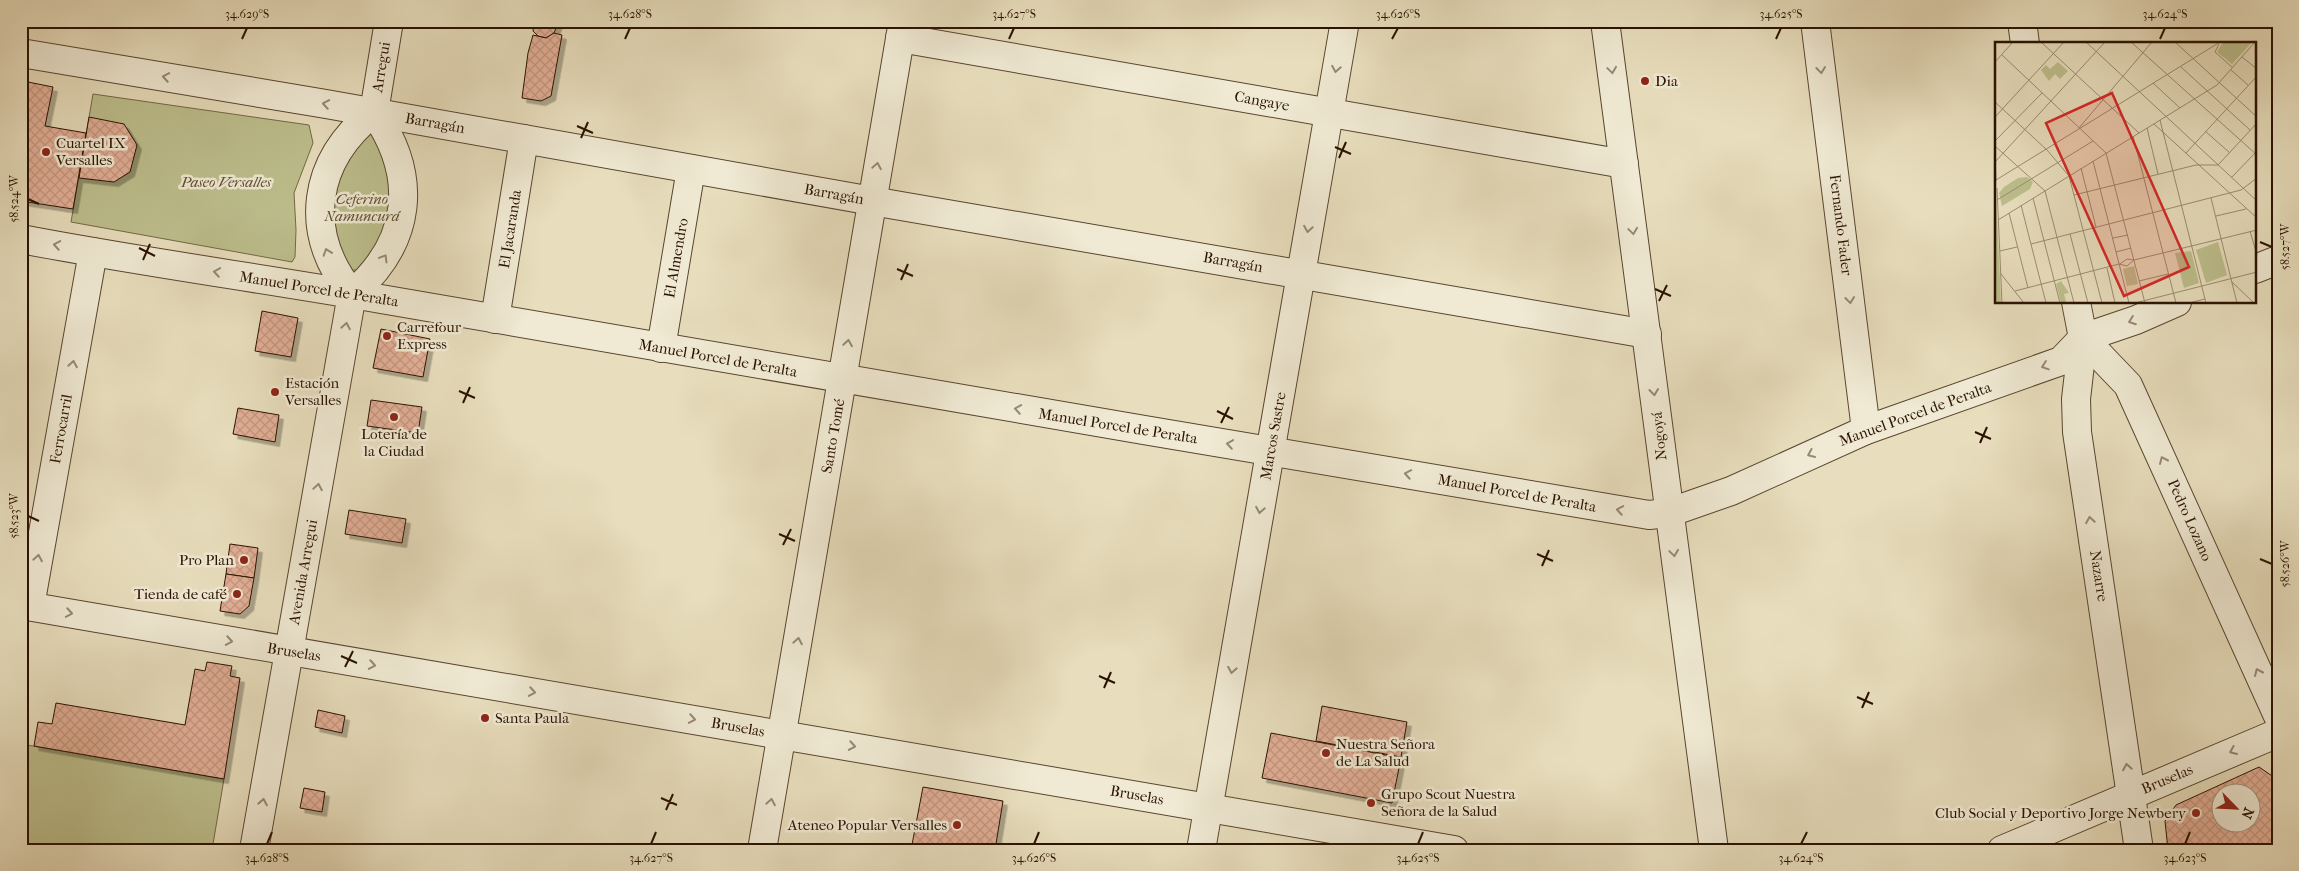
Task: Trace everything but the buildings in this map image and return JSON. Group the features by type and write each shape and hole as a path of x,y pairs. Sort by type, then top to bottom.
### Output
{"street":[{"name":"Arregui","path":"374,112 389,21"},
{"name":"Marcos Sastre","path":"1201,850 1345,21"},
{"name":"Nogoyá","path":"1605,21 1647,334 1668,513 1714,850"},
{"name":"Fernando Fader","path":"1815,21 1866,430"},
{"path":"2022,21 2025,42"},
{"name":"Cangaye","path":"901,30 1328,112 1624,164"},
{"name":"Santo Tomé","path":"762,850 901,30"},
{"name":"Barragán","path":"21,53 374,112 871,201 1647,334"},
{"path":"374,112 387,131 396,152 402,174 402,205 400,220 393,242 383,261 369,279 352,294 330,262 324,244 320,225 322,188 328,170 346,138 374,112"},
{"name":"El Jacaranda","path":"495,319 524,139"},
{"name":"El Almendro","path":"661,348 691,169"},
{"name":"Manuel Porcel de Peralta","path":"21,239 352,294 842,380 1649,515 1668,513 1731,490 1866,430 2061,360 2083,338 2136,320 2172,304"},
{"name":"Ferrocarril","path":"25,605 93,252"},
{"path":"2256,269 2278,260"},
{"name":"Avenida Arregui","path":"254,850 352,294"},
{"name":"Nazarre","path":"2076,304 2083,338 2076,399 2077,432 2139,850"},
{"name":"Pedro Lozano","path":"2083,338 2128,385 2278,716"},
{"name":"Bruselas","path":"25,605 1454,850"},
{"name":"Bruselas","path":"2002,850 2278,733"}],"green space":[{"name":"Paseo Versalles","path":"93,94 309,125 313,143 294,193 296,230 295,257 292,262 71,222"},
{"name":"Ceferino Namuncurá","path":"368,134 376,135 392,156 389,227 358,270 347,270 338,261 332,200 339,173"},
{"path":"21,744 224,779 212,850 21,850"}],"place":[{"name":"Dia","path":"1645,81"},
{"name":"Cuartel IX Versalles","path":"46,152"},
{"name":"Carrefour Express","path":"387,336"},
{"name":"Estación Versalles","path":"275,392"},
{"name":"Lotería de la Ciudad","path":"394,417"},
{"name":"Pro Plan","path":"244,560"},
{"name":"Tienda de café","path":"237,594"},
{"name":"Santa Paula","path":"485,718"},
{"name":"Nuestra Señora de La Salud","path":"1326,753"},
{"name":"Grupo Scout Nuestra Señora de la Salud","path":"1371,803"},
{"name":"Club Social y Deportivo Jorge Newbery","path":"2196,813"},
{"name":"Ateneo Popular Versalles","path":"957,825"}]}
